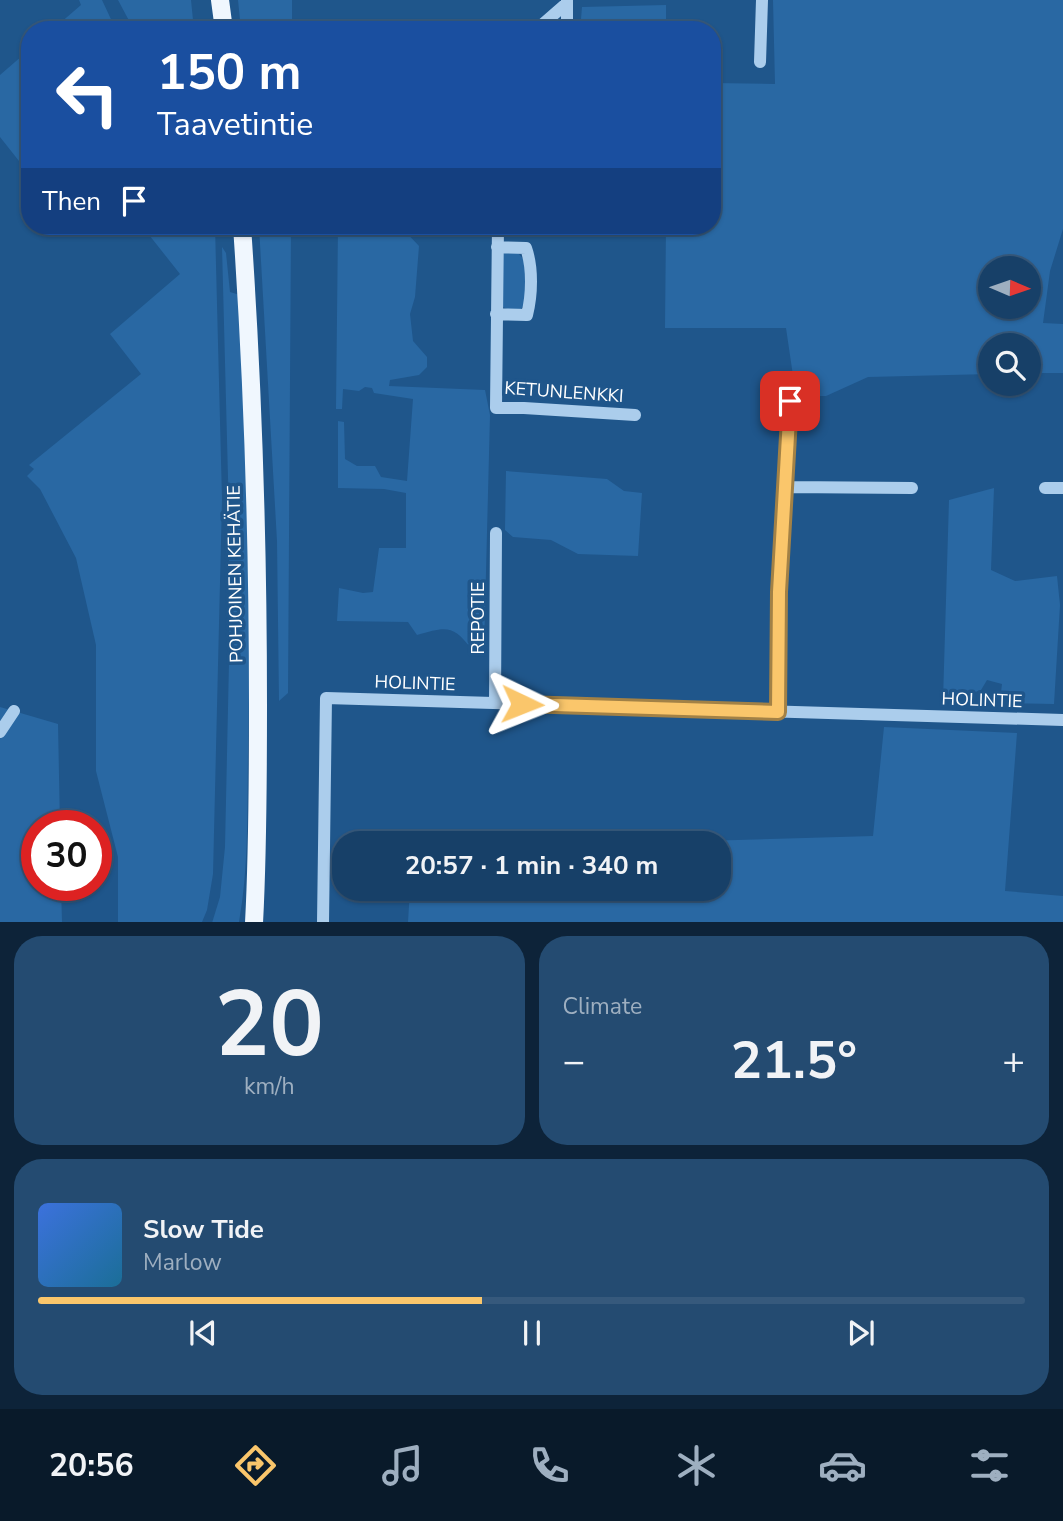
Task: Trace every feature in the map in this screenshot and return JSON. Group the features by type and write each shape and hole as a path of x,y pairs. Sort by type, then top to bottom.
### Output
{"main road":[{"path":"220,0 223,21"},
{"name":"POHJOINEN KEHÄTIE","path":"243,235 251,367 257,554 258,734 254,922"}],"street":[{"path":"760,62 762,0"},
{"path":"547,21 567,2"},
{"path":"567,2 567,21"},
{"name":"KETUNLENKKI","path":"498,235 496,408 635,415"},
{"path":"496,314 527,315 530,303 530,259 526,248 497,247"},
{"path":"778,712 779,592 790,401"},
{"path":"786,487 912,488"},
{"path":"1045,488 1063,488"},
{"name":"REPOTIE","path":"495,703 496,533"},
{"name":"HOLINTIE","path":"323,922 326,698 1063,720"},
{"path":"0,732 14,711"}],"shaded area":[{"path":"79,0 102,0 112,21 62,21 81,5"},
{"path":"118,0 191,0 193,21 129,21"},
{"path":"238,0 292,0 292,21 240,21"},
{"path":"773,0 1063,0 1063,229 1050,271 1043,323 1063,324 1063,373 1041,373 1041,333 978,333 978,374 868,377 826,396 796,396 786,328 665,328 666,235 721,235 721,83 775,84"},
{"path":"666,5 666,21 577,21 581,19 582,7"},
{"path":"21,57 21,162 0,137 0,75"},
{"path":"149,235 215,235 222,499 213,874 207,910 202,922 118,922 118,857 112,834 112,810 106,810 96,771 96,645 76,558 40,489 27,476 34,469 29,465 141,374 110,334 180,274"},
{"path":"260,235 291,235 288,693 279,701 277,541"},
{"path":"338,235 409,235 419,246 415,297 410,314 413,341 427,357 427,367 419,375 390,380 389,386 485,390 490,415 484,650 472,650 459,636 448,630 417,635 408,622 337,621 339,588 363,593 373,592 379,548 406,548 406,493 384,489 338,488 338,421 344,422 345,459 357,466 375,466 381,477 407,481 413,399 374,393 372,388 365,387 359,391 343,389 342,409 336,409"},
{"path":"222,247 226,253 230,292 240,295 249,581 249,696 246,859 239,922 212,922 220,897 225,847 229,516"},
{"path":"504,253 518,253 526,262 525,304 520,310 503,307"},
{"path":"506,471 607,479 624,491 642,493 638,556 578,554 551,540 513,537 505,530"},
{"path":"994,488 991,570 1015,581 1057,576 1060,605 1054,704 995,703 996,694 1001,692 1002,684 987,680 981,690 952,700 943,700 949,500"},
{"path":"0,707 58,724 60,810 21,810 21,901 61,901 62,922 0,922"},
{"path":"884,727 1017,733 1005,891 1063,896 1063,922 408,922 409,901 731,901 731,840 873,836"}],"route":[{"path":"522,704 778,712 779,592 790,401"}]}
